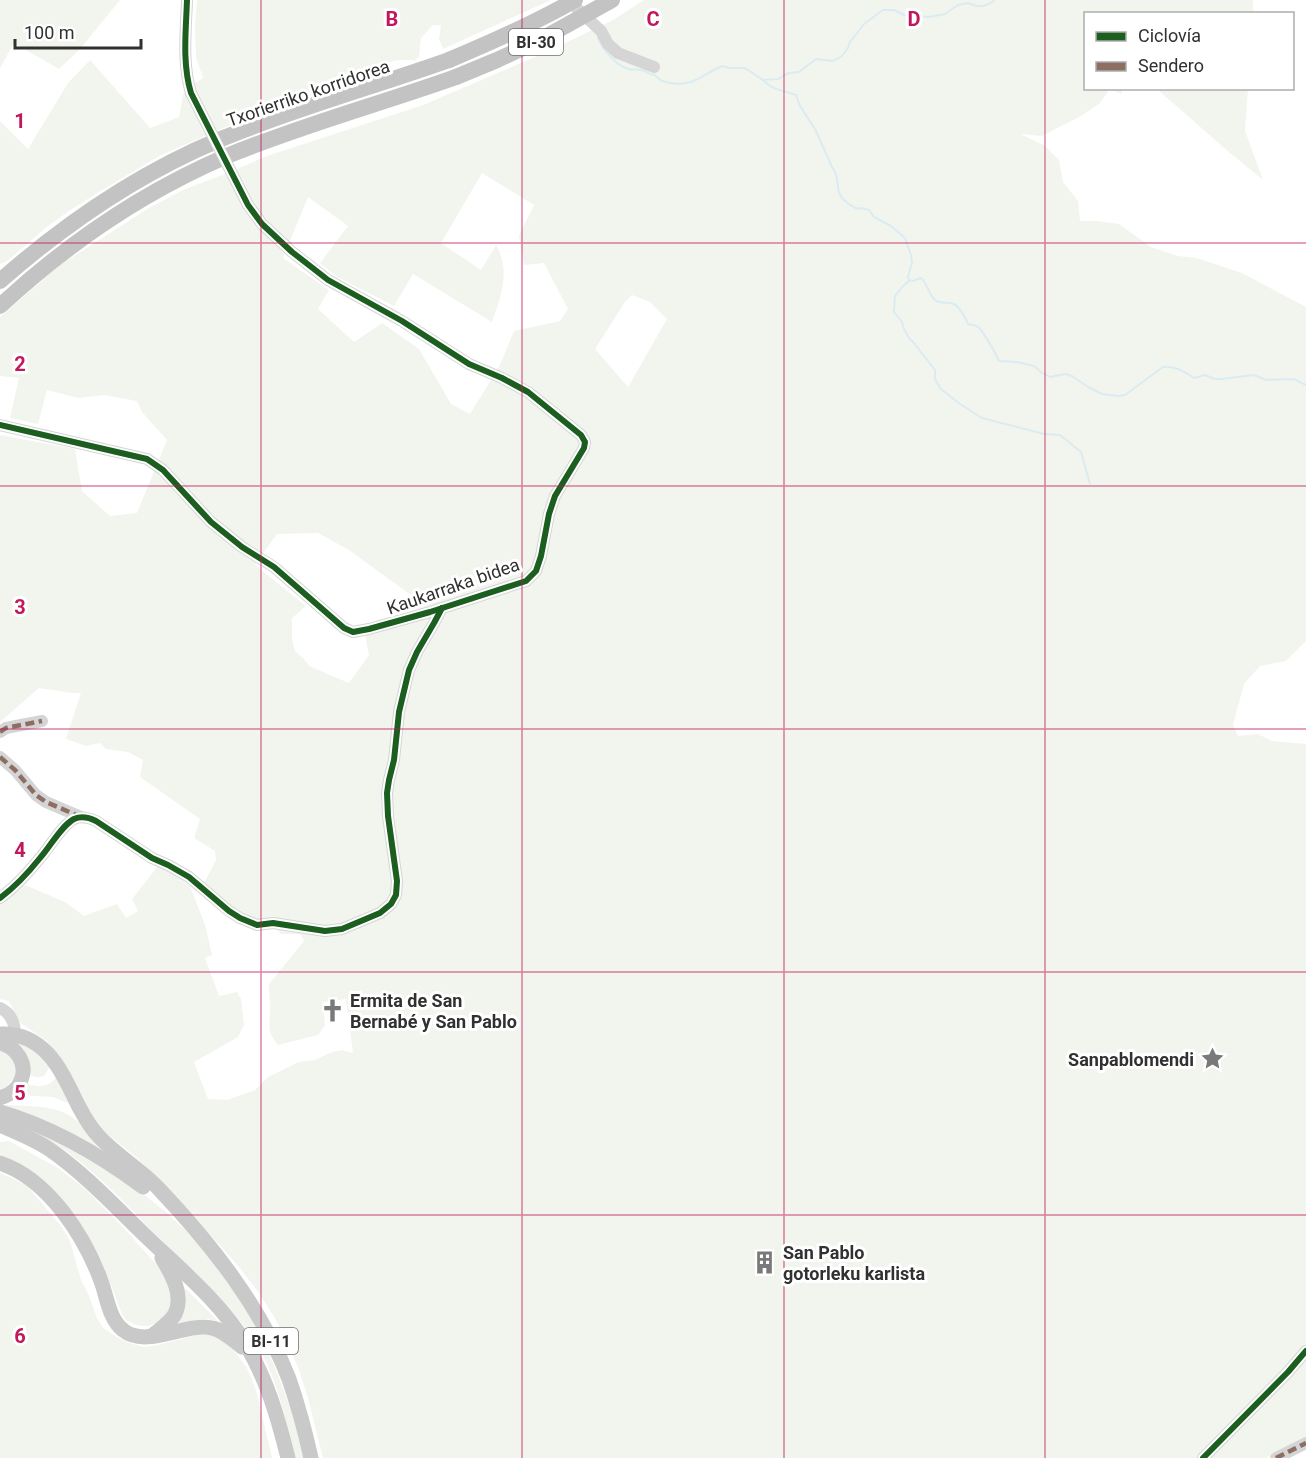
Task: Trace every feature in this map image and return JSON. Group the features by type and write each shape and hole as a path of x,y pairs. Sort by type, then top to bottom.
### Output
{"highway":[{"name":"Txorierriko korridorea","path":"0,281 53,237 99,204 148,174 184,156 255,125 449,60 532,24 575,0"},
{"name":"Txorierriko korridorea","path":"0,306 45,266 92,231 148,195 192,173 227,156 262,143 456,77 540,40 612,0"}],"main road":[{"path":"8,1034 34,1041 50,1055 94,1131 158,1188 201,1238"},
{"path":"0,1043 5,1044 18,1055 23,1068 17,1088 0,1098"},
{"name":"BI-11","path":"0,1112 46,1129 100,1157 150,1192 201,1238 237,1283 261,1320 296,1399 311,1458"},
{"name":"BI-11","path":"0,1125 46,1148 84,1177 187,1275 220,1310 244,1341 260,1369 275,1407 288,1458"},
{"path":"0,1163 31,1179 61,1209 92,1261 112,1316 124,1332 152,1336 205,1326 215,1328 252,1354"},
{"path":"152,1336 174,1316 178,1293 174,1278 153,1243"}],"street":[{"name":"Kaukarraka bidea","path":"0,425 147,459 163,470 211,522 242,547 274,567 344,628 353,632 442,608 526,581 536,571 555,496 584,448 585,442 581,435 528,392 469,364 402,321 328,280 292,252 262,224 248,205 191,93 185,51 187,0"},
{"path":"568,0 601,31 608,44 618,52 654,67"},
{"path":"0,756 36,795 46,802 96,821 152,858 189,877 240,918 257,925 273,923 325,931 342,928 380,913 391,904 396,895 397,881 387,816 387,793 394,760 399,712 409,670 442,608"},
{"path":"0,732 6,728 42,721"},
{"path":"0,898 13,888 41,858 66,826 74,819 81,817"},
{"path":"0,1008 5,1010 15,1025 8,1034"},
{"path":"1205,1456 1306,1351"},
{"path":"1276,1458 1306,1443"}],"shaded area":[{"path":"0,0 120,0 80,49 59,69 14,43 0,68"},
{"path":"197,0 551,0 443,49 439,39 441,25 433,25 421,38 419,57 415,60 397,60 348,75 321,92 263,111 161,155 72,209 6,262 0,264 0,121 28,149 68,83 90,60 150,128 179,117 184,90 203,78 196,57"},
{"path":"644,0 1253,0 1253,12 1084,12 1084,90 1109,90 1100,103 1081,116 1042,136 1020,134 1044,145 1059,160 1063,182 1078,201 1080,221 1119,224 1151,247 1178,256 1197,258 1242,273 1306,307 1306,641 1286,661 1260,666 1244,684 1233,725 1238,736 1258,734 1272,741 1306,744 1306,1438 1266,1458 323,1458 298,1367 275,1318 259,1293 174,1194 137,1158 99,1127 58,1055 47,1041 19,1022 9,1001 0,999 0,904 25,885 65,902 84,916 117,904 126,918 138,911 132,899 158,866 190,886 205,925 212,955 205,958 219,996 237,992 241,999 244,1025 238,1037 194,1062 208,1099 227,1100 255,1090 268,1077 299,1062 315,1060 342,1050 353,1053 346,999 323,1002 325,1026 318,1035 278,1045 270,1028 269,984 304,941 300,934 281,934 275,927 242,914 204,883 216,860 215,851 194,838 200,819 140,777 143,760 128,752 106,749 100,743 86,746 66,739 81,693 39,688 0,722 0,435 75,449 82,491 110,516 137,513 167,440 142,412 137,401 104,395 78,398 47,390 38,424 10,418 19,378 0,376 0,317 60,265 149,208 183,190 267,156 423,105 542,54 613,20","holes":["482,173 534,205 519,236 524,265 544,263 568,309 560,321 514,331 500,365 470,414 451,404 419,349 382,323 354,342 318,309 329,290 283,258 308,197 348,226 320,263 337,277 394,306 413,274 492,322 504,274 501,254 496,245 481,270 441,243","632,295 650,302 667,319 628,387 595,349 625,302","318,533 349,550 415,598 421,620 365,635 369,655 349,683 309,666 295,651 292,640 292,618 306,606 255,565 277,534"]},
{"path":"1158,90 1248,90 1245,131 1263,180"},
{"path":"16,1042 25,1042 47,1061 49,1068 44,1076 35,1077 30,1074 26,1055"},
{"path":"0,1048 12,1058 15,1069 11,1081 0,1090"},
{"path":"57,1076 68,1103 53,1097 19,1095 28,1084 44,1086"},
{"path":"3,1105 47,1108 67,1114 113,1158"},
{"path":"22,1126 61,1141 120,1175 197,1241 233,1288 263,1339 291,1410 304,1458 295,1458 280,1400 268,1366 246,1329 232,1312 203,1280 93,1172 64,1150"},
{"path":"9,1141 58,1168 83,1187 157,1265 168,1282 172,1297 171,1307 162,1321 143,1326 126,1320 85,1232 11,1160 0,1155 0,1142"},
{"path":"0,1173 28,1187 61,1226 70,1241 81,1280 103,1328 129,1343 144,1347 197,1335 210,1335 221,1338 232,1348 247,1368 256,1390 272,1458 0,1458"},
{"path":"183,1286 218,1321 200,1319 170,1328"}],"waterway":[{"path":"598,38 619,64 628,69 642,70 655,75 658,79 668,83 692,82 722,66 744,68 763,80 778,79 789,73 799,72 816,59 833,61 842,56 864,24 883,10 929,17 945,14 958,5 968,3 983,6 995,0"},
{"path":"763,80 775,88 796,95 835,171 839,192 844,200 857,209 869,210 874,217 891,226 905,238 912,263 909,280 921,278 936,301 956,305 968,324 980,329 999,361 1034,366 1050,377 1065,374 1072,376 1102,394 1118,396 1125,395 1163,367 1171,367 1194,378 1205,375 1215,379 1254,375 1266,380 1294,379 1306,385"},
{"path":"909,281 895,296 894,312 902,322 909,338 935,370 935,379 941,389 982,418 1044,434 1060,435 1081,452 1090,484"}],"marked path":[{"path":"0,732 6,728 42,721"},
{"path":"0,757 15,770 36,795 46,802 81,817"},
{"path":"1276,1458 1306,1443"}],"cycle path":[{"path":"0,425 147,459 163,470 211,522 242,547 274,567 344,628 353,632 430,612 526,581 536,571 555,496 584,448 585,442 581,435 528,392 469,364 402,321 328,280 292,252 262,224 248,205 191,93 188,82 185,35 187,0"},
{"path":"0,898 26,874 69,822 74,819 88,818 152,858 189,877 229,911 257,925 273,923 325,931 342,929 380,913 391,904 396,895 397,881 387,793 394,760 399,712 409,670 442,608"},
{"path":"1203,1458 1306,1351"}],"place":[{"name":"Ermita de San Bernabé y San Pablo","path":"332,1010"},
{"name":"Sanpablomendi","path":"1212,1059"},
{"name":"San Pablo gotorleku karlista","path":"765,1262"}]}
